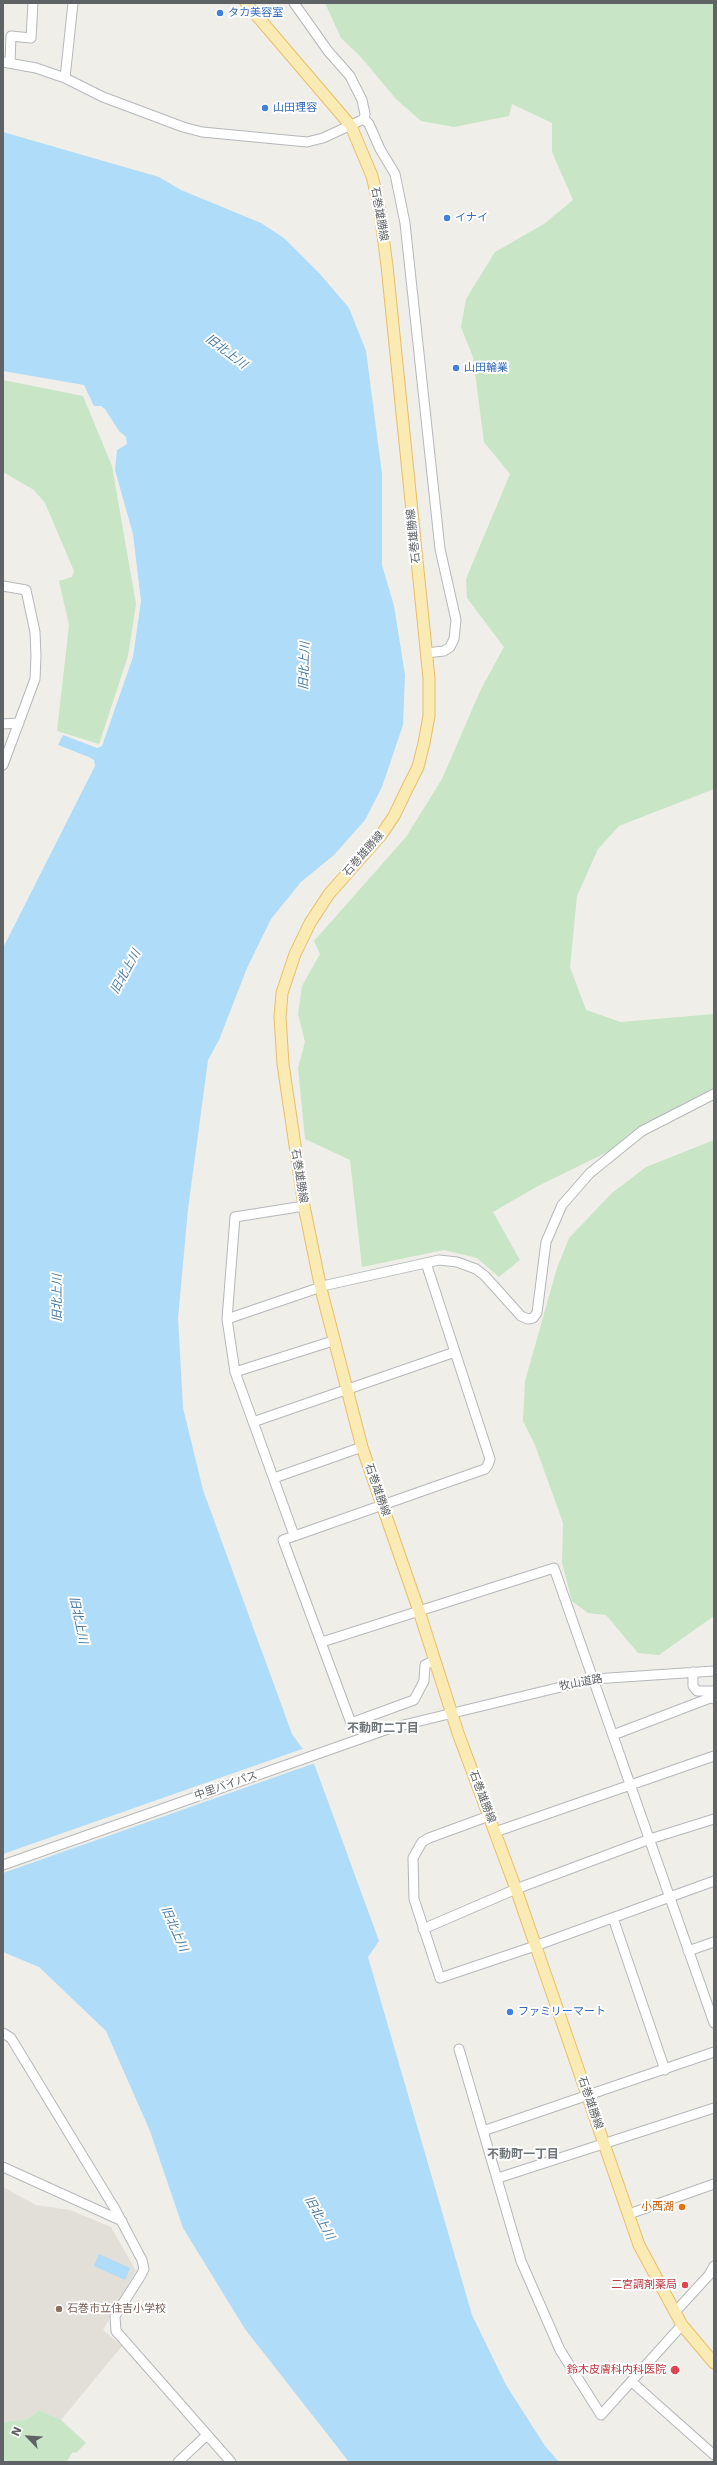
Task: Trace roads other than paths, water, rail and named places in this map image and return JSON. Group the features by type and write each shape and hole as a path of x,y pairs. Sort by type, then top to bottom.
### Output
{"main road":[{"name":"石巻雄勝線","path":"246,3 351,126 372,176 381,219 426,652 429,716 418,767 394,816 381,835 329,894 310,923 294,954 282,993 280,1017 283,1064 304,1206 321,1289 346,1391 362,1447 419,1611 451,1713 516,1889 604,2145 647,2264 682,2324 714,2363"}],"street":[{"path":"33,3 31,38 11,36 7,63 65,78 117,102 183,127 202,132 307,142 351,126 364,119 366,114 362,100 350,76 328,51 294,3"},
{"path":"65,78 73,3"},
{"path":"364,119 369,124 380,149 395,174 405,223 440,543 456,620 454,639 450,647 444,651 426,652"},
{"path":"3,586 26,590 35,632 34,679 3,765"},
{"path":"3,724 19,723"},
{"path":"227,1319 321,1289 327,1285 439,1260 457,1262 476,1269 486,1276 521,1316 528,1319 533,1318 537,1312 546,1242 562,1205 590,1173 642,1131 714,1094"},
{"path":"294,1534 235,1372 227,1319 235,1217 304,1206"},
{"path":"426,1263 490,1459 488,1465 485,1469 294,1534 283,1540 351,1723 414,1700 424,1681 424,1665 435,1660"},
{"path":"235,1372 334,1342"},
{"path":"253,1422 455,1352"},
{"path":"274,1478 362,1447"},
{"path":"322,1642 554,1568 714,2023"},
{"name":"牧山道路","path":"451,1713 594,1679 714,1671"},
{"path":"692,1672 693,1686 697,1691 714,1691"},
{"path":"613,1735 710,1698 714,1699"},
{"name":"中里バイパス","path":"3,1865 391,1728 451,1713"},
{"path":"495,1832 714,1756"},
{"path":"489,1816 429,1838 422,1842 416,1850 413,1858 414,1899 440,1978 535,1946 714,1881"},
{"path":"423,1929 516,1889 650,1839 714,1819"},
{"path":"613,1918 665,2070"},
{"path":"688,1951 714,1942"},
{"path":"3,2033 11,2038 124,2227 142,2260 144,2269 115,2316 116,2331 231,2462"},
{"path":"459,2049 498,2178 521,2261 560,2350 601,2415 632,2382 682,2324"},
{"path":"483,2131 588,2097 714,2052"},
{"path":"498,2178 604,2145 714,2108"},
{"path":"3,2167 124,2227"},
{"path":"629,2214 714,2184"},
{"path":"675,2312 709,2275 714,2266"},
{"path":"632,2382 714,2455"},
{"path":"178,2462 207,2434"}],"water":[{"name":"旧北上川","path":"3,132 159,177 181,190 261,223 284,238 320,274 349,308 366,351 382,474 382,565 394,606 405,675 403,725 382,787 365,820 334,855 301,882 271,919 247,968 219,1040 208,1060 188,1209 178,1318 183,1408 203,1490 292,1734 315,1766 379,1941 368,1957 472,2315 506,2385 545,2446 559,2462 349,2462 245,2329 183,2228 150,2131 106,2031 39,1967 3,1952 3,948 95,766 94,760 89,757 58,745 63,735 97,748 102,746 133,657 141,601 133,534 115,470 117,450 127,444 126,437 119,431 105,409 101,406 94,406 84,385 3,371"},
{"path":"99,2254 130,2268 125,2280 94,2266"}],"place":[{"name":"タカ美容室","path":"220,13"},
{"name":"山田理容","path":"265,108"},
{"name":"イナイ","path":"447,218"},
{"name":"山田輪業","path":"456,368"},
{"name":"ファミリーマート","path":"510,2012"},
{"name":"小西湖","path":"682,2207"},
{"name":"二宮調剤薬局","path":"685,2285"},
{"name":"石巻市立住吉小学校","path":"59,2309"},
{"name":"鈴木皮膚科内科医院","path":"675,2370"}],"district":[{"name":"不動町二丁目","path":"383,1729"},
{"name":"不動町一丁目","path":"523,2155"}]}
